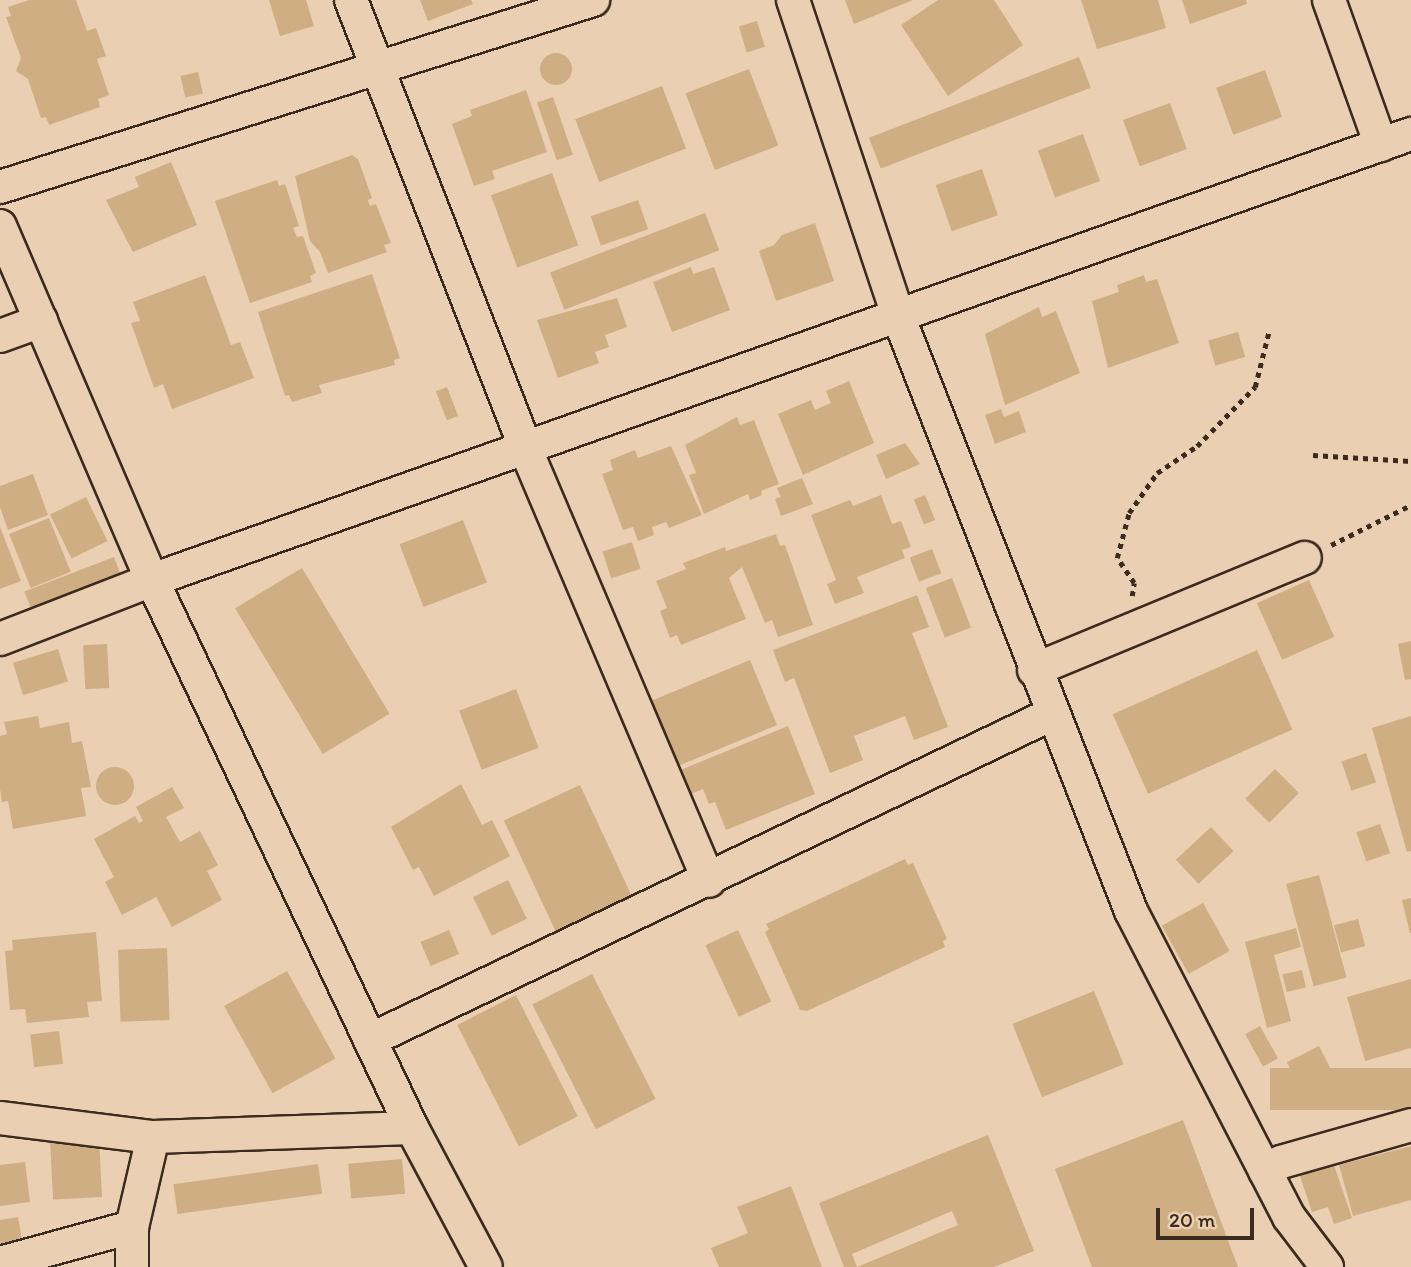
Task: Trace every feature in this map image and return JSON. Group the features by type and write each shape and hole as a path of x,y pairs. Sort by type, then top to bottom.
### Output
{"street":[{"path":"351,0 526,450 709,881"},
{"path":"0,187 593,0"},
{"path":"793,0 899,318 1034,670 1131,911 1289,1217 1327,1267"},
{"path":"1329,0 1381,145"},
{"path":"0,639 152,580 899,318 1411,134"},
{"path":"0,226 152,580 412,1128 486,1267"},
{"path":"0,336 41,321"},
{"path":"1034,670 1305,558"},
{"path":"370,1040 709,881 1052,714"},
{"path":"0,1118 153,1138 412,1128"},
{"path":"1265,1171 1282,1162 1411,1125"},
{"path":"132,1267 132,1227 153,1138"},
{"path":"0,1263 132,1227"}],"path":[{"path":"1116,558 1129,513 1157,473 1197,446 1255,387 1269,331"},
{"path":"1313,455 1411,461"},
{"path":"1305,558 1411,505"}],"building":[{"path":"29,0 76,0 87,31 96,28 106,56 97,59 109,95 98,99 100,107 49,125 46,117 41,118 28,79 16,71 21,58 6,17 11,16 8,7"},
{"path":"269,0 306,0 314,26 280,36"},
{"path":"420,0 471,0 473,4 428,21"},
{"path":"845,0 913,0 854,24"},
{"path":"938,0 994,0 1023,45 948,96 901,25"},
{"path":"1081,0 1158,0 1166,28 1097,49"},
{"path":"1182,0 1246,0 1247,4 1190,24"},
{"path":"757,21 765,47 747,52 739,27"},
{"path":"556,53 567,58 572,69 567,80 556,85 545,80 540,69 545,58"},
{"path":"1079,57 1091,88 881,168 869,138"},
{"path":"749,69 778,146 715,170 686,93"},
{"path":"1265,70 1282,117 1233,135 1216,88"},
{"path":"198,72 203,93 185,97 180,76"},
{"path":"662,86 686,149 599,182 575,119"},
{"path":"526,90 547,152 492,171 495,179 474,186 452,124 472,116 470,110"},
{"path":"553,97 573,155 557,160 537,103"},
{"path":"1170,103 1187,149 1140,166 1123,120"},
{"path":"1083,134 1100,181 1055,197 1038,150"},
{"path":"352,155 358,159 372,198 368,200 370,206 376,204 391,243 384,245 387,252 328,273 320,252 310,241 295,176"},
{"path":"171,162 197,225 133,252 106,200 139,187 135,177"},
{"path":"982,169 998,215 952,231 936,185"},
{"path":"552,173 578,245 517,268 491,195"},
{"path":"277,180 279,186 285,184 299,226 293,228 297,237 303,236 316,273 310,276 312,282 250,303 215,201"},
{"path":"638,200 648,229 601,246 591,216"},
{"path":"705,213 719,250 564,310 550,272"},
{"path":"815,223 834,281 776,301 759,251 774,245 782,235"},
{"path":"691,267 693,274 714,267 730,310 672,332 653,282"},
{"path":"372,274 400,358 394,360 395,365 319,385 322,393 292,402 289,395 285,396 258,312"},
{"path":"205,275 231,345 240,342 254,378 172,409 163,384 154,388 131,323 140,321 133,302"},
{"path":"1144,275 1146,282 1157,279 1179,343 1108,368 1092,301 1119,292 1117,285"},
{"path":"617,298 627,327 605,335 609,347 595,352 599,363 558,378 537,320"},
{"path":"1039,307 1042,317 1056,311 1080,373 1005,405 985,334"},
{"path":"1238,332 1245,357 1215,366 1208,341"},
{"path":"849,381 874,443 803,475 778,414 811,400 815,410 831,403 826,391"},
{"path":"447,387 458,416 447,420 436,391"},
{"path":"1001,409 1004,417 1019,411 1026,432 995,444 985,415"},
{"path":"737,417 740,425 754,420 779,484 761,491 762,495 750,500 748,494 704,514 689,475 696,473 685,445"},
{"path":"905,443 920,464 886,479 876,455"},
{"path":"671,446 702,515 669,528 666,522 652,527 654,535 638,541 633,527 623,530 602,474 613,470 610,460 635,450 638,458"},
{"path":"33,474 48,515 8,530 0,507 0,486"},
{"path":"802,478 813,504 781,516 775,499 781,497 777,488"},
{"path":"881,495 892,524 901,521 911,547 902,550 905,558 857,577 864,593 835,604 827,584 836,580 811,515 850,500 853,506"},
{"path":"925,495 935,520 924,525 914,499"},
{"path":"86,497 107,541 72,559 50,515"},
{"path":"49,518 71,572 31,588 9,534"},
{"path":"463,520 487,583 424,607 400,544"},
{"path":"0,527 21,581 0,589"},
{"path":"776,534 780,546 785,545 813,625 778,637 772,620 765,623 742,567 729,578 746,619 681,645 677,635 670,638 660,611 667,608 656,581 686,569 683,563 725,547 726,551"},
{"path":"632,542 641,569 611,578 603,552"},
{"path":"932,549 941,573 919,582 910,558"},
{"path":"114,557 125,585 35,619 24,591"},
{"path":"302,568 390,714 323,754 235,608"},
{"path":"952,578 971,627 945,638 926,588"},
{"path":"1309,580 1334,637 1282,660 1257,603"},
{"path":"917,595 929,627 912,633 948,727 914,740 905,716 854,736 863,760 830,773 794,678 785,682 773,650"},
{"path":"1411,641 1411,679 1405,680 1398,644"},
{"path":"107,644 109,688 85,689 83,645"},
{"path":"58,649 68,682 23,695 13,663"},
{"path":"1257,650 1292,729 1148,794 1113,714"},
{"path":"750,660 777,725 678,766 660,723 655,725 646,703"},
{"path":"516,689 539,748 482,770 459,711"},
{"path":"38,716 40,728 69,722 72,743 82,741 91,787 81,788 86,816 13,829 8,801 2,802 0,789 0,736 7,734 4,722"},
{"path":"1411,716 1411,851 1407,852 1372,728"},
{"path":"788,726 815,794 726,830 715,802 709,804 703,789 688,795 678,771"},
{"path":"1366,753 1376,782 1352,791 1341,761"},
{"path":"115,767 129,772 134,786 129,800 115,805 101,800 96,786 101,772"},
{"path":"1275,769 1299,793 1269,823 1245,799"},
{"path":"461,784 482,825 492,820 510,856 434,896 419,867 413,870 391,827"},
{"path":"580,785 635,903 559,938 504,820"},
{"path":"172,787 184,808 166,817 180,842 200,831 218,865 207,871 222,900 172,927 156,897 122,915 105,882 114,877 94,839 135,816 139,823 143,821 136,807"},
{"path":"1380,824 1390,853 1366,861 1356,832"},
{"path":"1211,827 1234,851 1198,884 1176,860"},
{"path":"905,859 908,865 913,863 947,939 943,941 945,947 807,1011 800,1010 765,932 769,929 766,924"},
{"path":"1319,875 1346,977 1314,986 1286,884"},
{"path":"508,880 527,919 492,936 473,897"},
{"path":"1411,898 1411,933 1410,933 1402,900"},
{"path":"1203,903 1230,951 1189,974 1162,926"},
{"path":"1358,919 1365,946 1341,953 1334,925"},
{"path":"1296,928 1301,947 1274,955 1291,1021 1267,1028 1245,942"},
{"path":"449,930 459,954 431,966 420,942"},
{"path":"738,930 771,1002 739,1017 705,945"},
{"path":"96,932 102,1001 87,1002 89,1017 27,1023 25,1009 10,1010 5,951 13,950 12,940"},
{"path":"167,948 170,1020 121,1022 118,950"},
{"path":"1302,970 1306,988 1287,992 1283,974"},
{"path":"287,971 335,1058 273,1093 224,1006"},
{"path":"592,974 656,1099 596,1129 532,1004"},
{"path":"1411,979 1411,1048 1365,1061 1347,997"},
{"path":"1094,991 1124,1064 1042,1097 1012,1024"},
{"path":"516,995 578,1116 519,1146 457,1025"},
{"path":"1260,1026 1278,1058 1263,1067 1245,1034"},
{"path":"59,1031 63,1064 34,1067 30,1035"},
{"path":"1319,1046 1333,1074 1301,1090 1287,1062"},
{"path":"1270,1068 1411,1068 1411,1110 1270,1110"},
{"path":"1183,1120 1238,1267 1092,1267 1055,1169"},
{"path":"988,1135 1034,1251 994,1267 857,1267 844,1267 819,1203","holes":["952,1211 958,1225 857,1267 852,1254"]},
{"path":"99,1139 102,1197 53,1199 50,1142"},
{"path":"1411,1146 1411,1200 1353,1216 1339,1165"},
{"path":"402,1159 405,1194 351,1199 348,1164"},
{"path":"25,1162 30,1202 0,1206 0,1165"},
{"path":"1333,1162 1352,1218 1334,1224 1328,1207 1312,1212 1299,1173"},
{"path":"318,1164 322,1194 178,1214 173,1184"},
{"path":"791,1186 822,1267 719,1267 711,1248 748,1233 737,1207"},
{"path":"18,1217 22,1240 0,1243 0,1220"}]}
